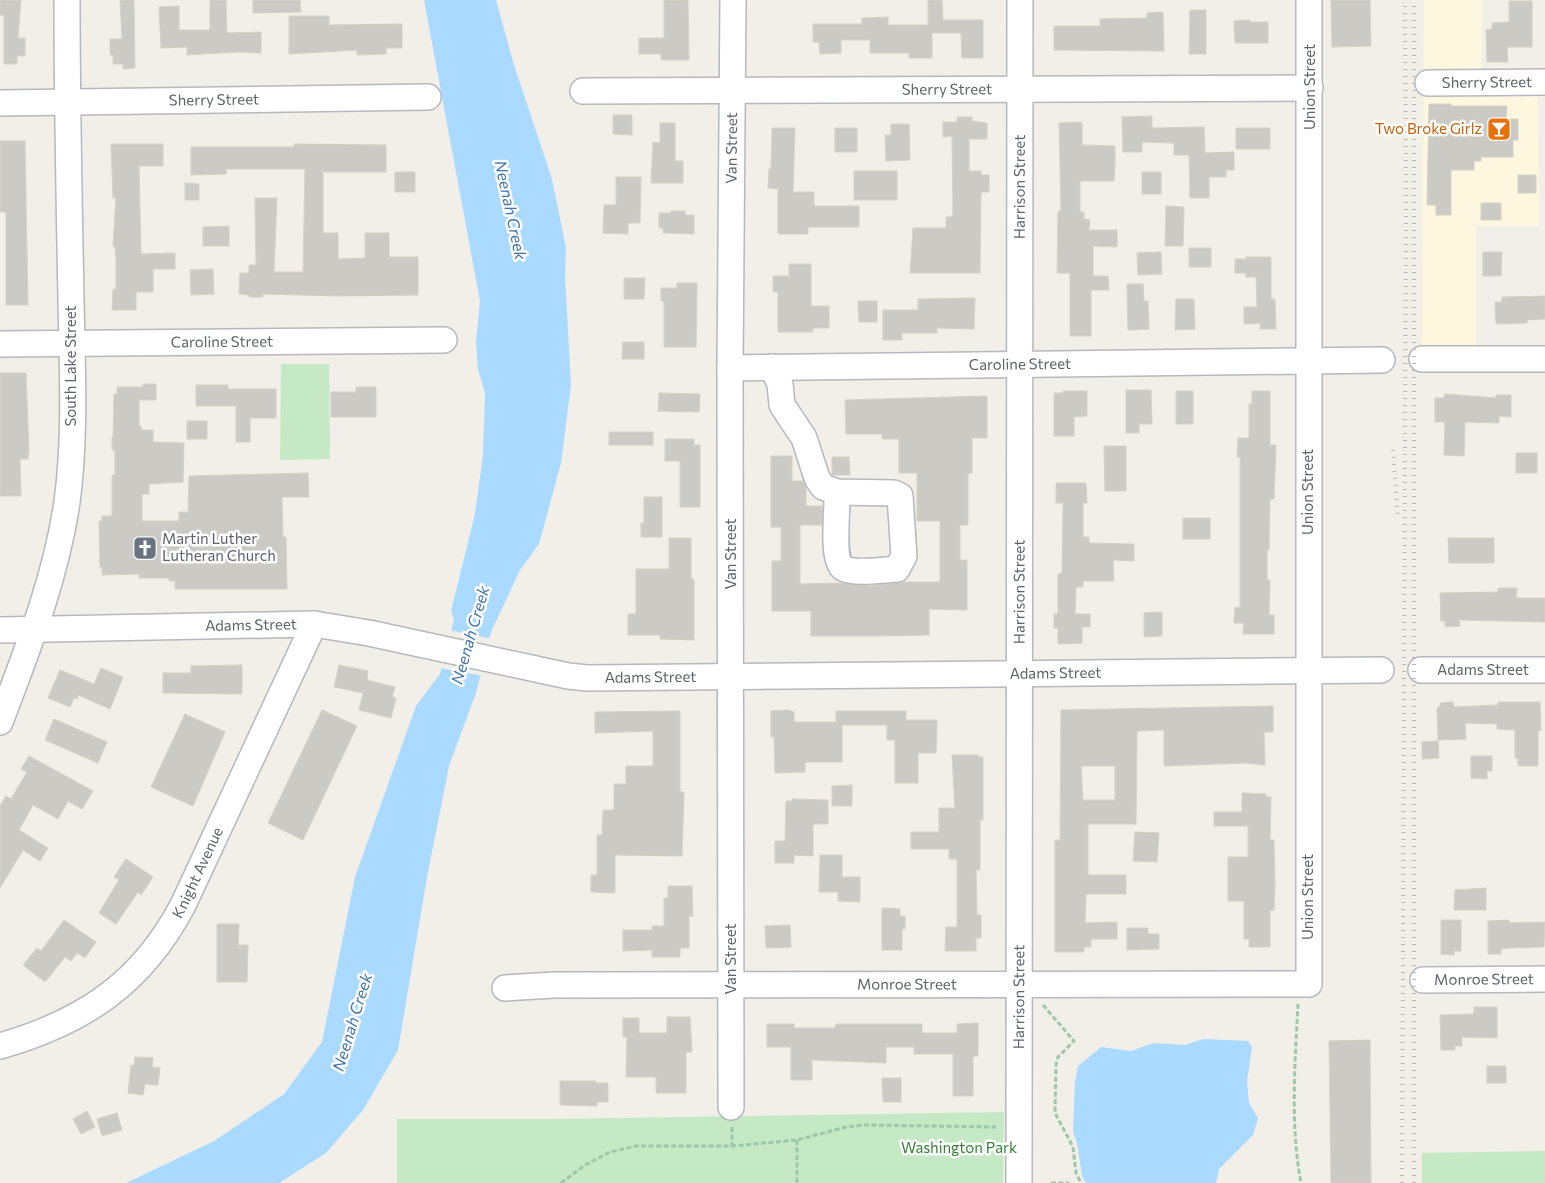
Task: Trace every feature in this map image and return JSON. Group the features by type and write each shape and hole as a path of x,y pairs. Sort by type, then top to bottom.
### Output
{"street":[{"name":"South Lake Street","path":"0,722 35,629 57,551 66,503 71,453 67,0"},
{"name":"Van Street","path":"731,1113 730,368 733,0"},
{"name":"Harrison Street","path":"1019,1183 1020,0"},
{"name":"Union Street","path":"1300,992 1308,670 1309,0"},
{"name":"Sherry Street","path":"1428,83 1545,82"},
{"name":"Sherry Street","path":"583,91 1019,87 1310,88"},
{"name":"Sherry Street","path":"0,103 428,97"},
{"name":"Caroline Street","path":"0,344 444,340"},
{"path":"1422,360 1545,359"},
{"name":"Caroline Street","path":"730,368 1382,360"},
{"path":"772,367 780,384 782,405 804,438 817,478 822,487 837,492"},
{"name":"Adams Street","path":"0,630 314,624 352,629 577,677 1381,670"},
{"name":"Knight Avenue","path":"0,1046 54,1028 94,1007 122,985 158,945 183,904 314,624"},
{"name":"Adams Street","path":"1421,670 1545,670"},
{"name":"Monroe Street","path":"1423,980 1545,979"},
{"name":"Monroe Street","path":"505,988 554,985 1019,986 1300,992"}],"path":[{"path":"1300,992 1294,1085 1298,1166 1301,1183"},
{"path":"1041,1003 1074,1041 1058,1057 1054,1103 1055,1113 1073,1147 1076,1173 1081,1183"},
{"path":"731,1113 732,1146"},
{"path":"561,1183 584,1164 602,1156 636,1146 732,1146 797,1140 846,1127 864,1125 996,1127"},
{"path":"797,1140 797,1183"},
{"path":"1051,1183 1069,1183"}],"shaded area":[{"path":"1424,0 1482,0 1482,82 1538,82 1539,226 1476,226 1476,360 1422,359"}],"green space":[{"path":"281,364 329,364 330,459 280,460"},
{"name":"Washington Park","path":"1004,1112 1003,1183 397,1183 397,1119 557,1119"},
{"path":"1545,1151 1545,1183 1422,1183 1422,1153"}],"water":[{"name":"Neenah Creek","path":"424,0 496,0 514,65 552,179 566,248 565,276 571,385 561,463 539,544 520,570 491,632 476,693 449,766 427,877 398,1050 363,1110 326,1153 279,1183 126,1183 214,1141 284,1094 322,1042 355,877 416,706 440,674 454,620 451,611 475,514 483,455 485,393 478,369 476,342 480,301"},
{"path":"1203,1039 1248,1041 1252,1047 1247,1081 1249,1103 1258,1118 1253,1135 1219,1169 1216,1183 1086,1183 1082,1176 1077,1143 1073,1131 1075,1082 1078,1066 1101,1047 1131,1051 1153,1043 1185,1045"}],"pier":[{"path":"449,630 492,639 483,676 440,668"}],"building":[{"path":"0,0 21,0 18,38 25,38 25,56 17,56 17,64 4,64 4,15 0,15"},
{"path":"120,0 134,0 135,68 123,69 123,64 113,64 113,55 110,55 110,39 122,39"},
{"path":"210,0 226,0 227,33 261,32 261,53 237,52 187,55 187,47 161,48 159,7 179,6 179,30 210,30"},
{"path":"253,0 300,0 301,12 253,13"},
{"path":"664,0 688,0 689,60 661,60 661,54 639,54 639,38 664,38"},
{"path":"928,0 942,0 943,20 983,20 983,58 962,58 961,33 932,33 932,58 909,58 909,53 870,53 870,40 841,40 841,53 820,54 819,42 813,42 813,24 862,24 862,18 888,17 888,25 928,25"},
{"path":"1331,0 1370,0 1371,46 1332,47"},
{"path":"1509,1 1532,1 1532,47 1507,47 1508,62 1487,62 1486,30 1492,29 1492,23 1509,22"},
{"path":"1190,10 1206,10 1206,54 1189,54"},
{"path":"1163,12 1164,51 1054,50 1054,26 1100,26 1100,19 1147,18 1147,13"},
{"path":"289,16 329,16 329,25 402,24 402,48 386,48 386,54 357,55 357,50 289,54"},
{"path":"1250,20 1250,22 1268,22 1268,43 1235,43 1234,21"},
{"path":"1429,104 1507,106 1506,119 1518,119 1518,140 1513,140 1513,157 1481,157 1481,161 1474,161 1474,170 1451,170 1451,215 1436,215 1436,205 1427,205"},
{"path":"613,115 632,115 632,135 613,134"},
{"path":"1152,116 1152,128 1204,127 1205,153 1234,152 1234,170 1226,170 1226,177 1209,177 1209,198 1190,198 1189,155 1174,155 1174,143 1142,142 1142,152 1123,152 1122,117"},
{"path":"957,117 972,117 972,121 987,123 987,139 969,139 969,171 981,171 981,175 989,175 989,192 981,192 980,273 910,273 913,228 946,228 946,217 951,217 953,214 952,136 943,137 943,122 957,122"},
{"path":"1082,122 1082,145 1115,146 1115,163 1114,181 1080,181 1080,212 1084,212 1084,219 1090,220 1089,230 1117,230 1117,247 1093,246 1093,276 1108,276 1109,290 1091,290 1091,336 1070,336 1070,273 1057,273 1058,211 1061,211 1059,123"},
{"path":"660,123 675,123 675,161 683,161 683,183 651,183 653,142 660,143"},
{"path":"891,124 909,124 910,160 886,161 885,135 891,135"},
{"path":"772,128 795,128 793,192 814,192 814,206 859,206 859,227 808,227 808,234 778,234 778,189 768,188 769,169 771,169"},
{"path":"835,128 857,128 857,152 835,152"},
{"path":"1236,128 1270,128 1270,149 1236,149"},
{"path":"0,141 25,141 28,305 6,305 6,212 0,212"},
{"path":"111,144 163,144 163,166 139,166 141,254 175,253 175,269 153,269 153,292 136,292 136,310 112,310 113,289 116,289 116,259 115,246 113,246 116,198 113,198"},
{"path":"294,144 386,145 386,172 323,172 323,233 338,233 338,259 365,258 365,233 389,233 389,257 418,257 418,295 336,296 263,294 263,297 249,297 249,295 239,294 240,273 249,273 249,265 256,265 255,198 277,198 274,272 303,272 305,169 226,169 226,174 191,175 191,147 294,147"},
{"path":"854,171 897,171 897,200 854,200"},
{"path":"395,172 415,172 415,192 395,192"},
{"path":"1142,172 1161,172 1161,194 1142,194"},
{"path":"1518,175 1536,175 1536,193 1518,193"},
{"path":"616,177 641,177 640,223 628,223 628,234 603,233 604,205 616,205"},
{"path":"185,183 199,184 199,200 185,200"},
{"path":"1481,203 1501,203 1501,220 1481,220"},
{"path":"1166,206 1184,207 1183,246 1165,246"},
{"path":"671,211 685,211 685,215 694,215 694,234 663,233 663,228 659,228 659,213 671,213"},
{"path":"229,226 229,246 203,246 203,227"},
{"path":"1189,248 1211,248 1211,267 1189,267"},
{"path":"1161,252 1162,274 1138,275 1137,253"},
{"path":"1483,252 1502,252 1501,276 1483,276"},
{"path":"1246,257 1271,257 1271,299 1275,299 1276,329 1260,329 1260,323 1244,324 1244,307 1257,307 1256,277 1246,277 1246,273 1235,273 1235,259 1246,259"},
{"path":"789,264 811,264 811,306 829,306 829,328 813,328 813,332 778,332 778,292 773,292 773,276 789,276"},
{"path":"213,269 214,294 191,295 190,270"},
{"path":"624,278 645,278 644,299 624,299"},
{"path":"677,283 697,283 696,347 664,347 664,301 661,301 661,288 677,288"},
{"path":"1127,284 1143,284 1144,301 1148,301 1149,329 1128,330"},
{"path":"1545,296 1545,319 1527,320 1527,323 1496,324 1495,302 1502,302 1502,297"},
{"path":"975,298 974,329 937,328 937,333 902,333 902,340 883,340 883,310 918,310 918,299"},
{"path":"1176,299 1194,299 1195,329 1175,330"},
{"path":"858,301 877,301 877,322 859,322"},
{"path":"623,342 644,342 644,359 622,359"},
{"path":"0,373 26,373 29,451 28,459 20,459 21,496 0,496"},
{"path":"143,384 156,384 156,400 139,400 139,426 141,426 141,430 153,430 153,442 184,443 183,482 149,484 149,494 142,494 142,521 179,521 179,512 188,512 189,476 308,473 309,497 282,497 283,537 286,537 287,589 175,589 175,581 169,581 169,578 139,578 139,574 102,575 102,567 100,567 99,521 102,521 102,516 112,516 112,475 115,475 115,450 112,450 114,394 117,394 117,387 143,387"},
{"path":"196,385 228,385 228,389 276,389 276,418 250,418 250,442 236,442 236,406 196,406"},
{"path":"356,387 376,387 376,417 331,417 331,392 356,392"},
{"path":"1126,390 1151,390 1152,424 1139,424 1139,433 1126,433"},
{"path":"1063,391 1087,391 1087,416 1074,417 1074,436 1054,436 1054,393 1063,393"},
{"path":"1176,391 1193,391 1193,424 1176,424"},
{"path":"1252,391 1270,391 1270,445 1276,445 1274,499 1270,499 1269,550 1267,550 1267,580 1270,580 1269,615 1274,615 1274,634 1243,634 1244,623 1234,623 1235,607 1240,608 1240,457 1237,457 1238,438 1249,438 1249,404 1252,404"},
{"path":"659,393 700,394 699,412 658,411"},
{"path":"1445,394 1496,398 1496,395 1511,395 1511,417 1499,416 1499,423 1465,422 1464,456 1444,455 1445,422 1435,422 1435,398 1444,398"},
{"path":"987,396 987,438 972,438 972,473 968,473 968,525 960,525 960,560 967,560 967,610 929,609 929,635 876,636 811,636 811,611 772,611 772,561 781,561 781,527 771,527 771,456 792,456 792,481 803,481 806,488 806,506 822,506 822,525 800,525 800,584 842,583 870,586 903,582 940,582 940,521 917,521 917,473 899,473 899,439 882,439 882,434 846,434 845,400"},
{"path":"187,421 207,421 207,439 187,439"},
{"path":"609,432 653,432 653,445 609,445"},
{"path":"665,439 694,439 694,445 700,445 700,507 680,507 680,461 665,461"},
{"path":"1104,446 1126,446 1126,491 1105,491"},
{"path":"1516,453 1537,453 1537,473 1516,473"},
{"path":"832,457 849,457 850,475 832,475"},
{"path":"1056,483 1086,483 1087,503 1083,503 1083,537 1089,537 1089,543 1134,544 1134,561 1113,560 1114,581 1083,581 1083,587 1076,587 1075,614 1090,614 1090,627 1082,627 1082,643 1058,644 1058,628 1054,628 1054,614 1058,614 1058,574 1062,573 1063,503 1056,503"},
{"path":"644,497 662,497 662,537 641,537 641,523 644,523"},
{"path":"1183,518 1210,518 1210,539 1183,539"},
{"path":"669,538 691,538 691,579 694,579 694,640 660,639 660,635 628,635 628,614 636,614 636,569 669,569"},
{"path":"1448,538 1494,538 1494,563 1449,563"},
{"path":"1498,588 1517,588 1516,598 1545,598 1545,622 1459,620 1460,626 1445,627 1445,621 1441,621 1440,593 1498,592"},
{"path":"1162,612 1162,636 1144,637 1144,613"},
{"path":"242,665 242,694 163,693 163,673 191,673 191,666"},
{"path":"339,665 368,671 367,680 395,687 392,697 396,698 391,718 359,710 363,693 334,687"},
{"path":"101,668 123,677 110,709 78,695 77,699 74,698 70,707 48,698 60,670 94,684"},
{"path":"1453,702 1454,707 1498,705 1498,702 1540,702 1541,730 1538,731 1538,766 1518,766 1518,758 1515,758 1515,730 1497,729 1497,724 1465,723 1466,739 1438,740 1437,708 1440,707 1440,703"},
{"path":"1273,706 1273,732 1264,732 1265,765 1246,763 1164,766 1164,730 1137,731 1136,824 1088,824 1088,875 1126,875 1126,894 1086,894 1085,923 1117,922 1117,939 1091,939 1091,947 1084,947 1084,952 1055,952 1055,840 1060,840 1061,710","holes":["1081,766 1115,766 1115,800 1083,800"]},
{"path":"322,710 357,726 303,840 268,823"},
{"path":"789,710 794,712 794,722 836,722 836,711 906,711 906,720 937,720 936,753 918,753 918,783 895,783 895,740 887,740 887,725 842,725 842,762 805,762 805,772 775,773 774,737 771,737 771,711"},
{"path":"680,711 680,792 684,792 682,856 615,855 615,893 591,892 591,875 597,875 597,835 602,835 603,810 614,810 614,784 626,784 626,766 653,766 653,731 595,733 595,712"},
{"path":"185,714 225,732 193,806 151,787"},
{"path":"54,719 107,742 98,763 45,740"},
{"path":"1438,741 1439,758 1422,759 1422,742"},
{"path":"952,755 978,755 978,757 983,757 983,820 980,820 980,870 976,870 977,915 981,915 981,938 976,938 976,951 945,951 946,927 957,927 957,859 949,859 949,849 911,849 911,832 939,832 939,808 955,808"},
{"path":"29,756 93,791 82,809 68,801 58,819 33,805 19,830 48,848 40,861 23,850 0,888 0,806 6,796 11,799 27,772 21,769"},
{"path":"1471,756 1492,756 1492,771 1487,771 1487,779 1471,778"},
{"path":"852,785 852,806 832,806 832,786"},
{"path":"1242,793 1266,794 1266,797 1271,797 1270,840 1274,840 1275,884 1274,910 1270,910 1270,947 1249,947 1249,939 1244,939 1244,901 1228,901 1228,857 1248,857 1248,826 1214,826 1214,812 1242,812"},
{"path":"792,799 828,800 828,824 813,824 813,856 794,855 794,863 775,863 775,841 785,841 786,801 792,801"},
{"path":"1135,832 1159,833 1157,862 1133,861"},
{"path":"820,855 842,855 842,877 860,877 860,902 838,901 838,892 819,892"},
{"path":"126,859 153,877 141,895 138,892 116,924 99,913 119,880 114,877"},
{"path":"668,886 692,886 693,916 689,916 689,948 680,948 680,957 652,957 652,950 623,951 623,930 652,930 652,926 664,926 664,898 668,898"},
{"path":"1486,888 1486,910 1454,910 1455,890"},
{"path":"882,908 900,909 900,916 905,916 905,929 902,929 902,950 882,950"},
{"path":"64,920 96,942 85,958 77,953 71,961 65,957 45,982 23,965 37,948 41,951"},
{"path":"1441,920 1461,920 1461,951 1454,951 1454,955 1441,954"},
{"path":"1509,920 1509,923 1545,922 1544,947 1501,949 1501,954 1488,954 1488,921"},
{"path":"217,924 239,924 238,945 248,945 247,982 217,982"},
{"path":"790,925 791,947 766,948 765,926"},
{"path":"1127,928 1148,928 1148,934 1159,934 1159,949 1127,950"},
{"path":"1474,1007 1497,1007 1497,1038 1462,1037 1462,1046 1455,1046 1455,1050 1441,1050 1440,1015 1474,1014"},
{"path":"667,1017 690,1017 692,1052 686,1052 686,1093 656,1093 656,1077 626,1077 627,1037 623,1037 623,1018 639,1018 639,1033 667,1033"},
{"path":"978,1023 978,1056 973,1056 973,1096 953,1096 953,1054 914,1054 914,1047 886,1047 886,1063 812,1060 812,1080 791,1080 791,1047 767,1047 767,1024 794,1024 794,1028 835,1028 836,1024 922,1024 922,1033 957,1033 957,1024"},
{"path":"1370,1040 1371,1183 1331,1183 1329,1041"},
{"path":"135,1057 153,1058 152,1067 160,1068 158,1085 145,1084 143,1095 128,1093 131,1065 134,1066"},
{"path":"1487,1066 1506,1066 1506,1083 1487,1083"},
{"path":"882,1078 901,1078 901,1102 883,1102"},
{"path":"560,1081 608,1083 608,1102 597,1102 597,1106 560,1105"},
{"path":"87,1111 95,1127 81,1134 73,1119"},
{"path":"117,1113 122,1130 102,1136 97,1119"}],"railway":[{"path":"1402,1183 1406,202 1405,0"},
{"path":"1414,0 1414,1183"},
{"path":"1393,450 1398,518"}],"place":[{"name":"Two Broke Girlz","path":"1499,129"},
{"name":"Martin Luther Lutheran Church","path":"145,548"}]}
